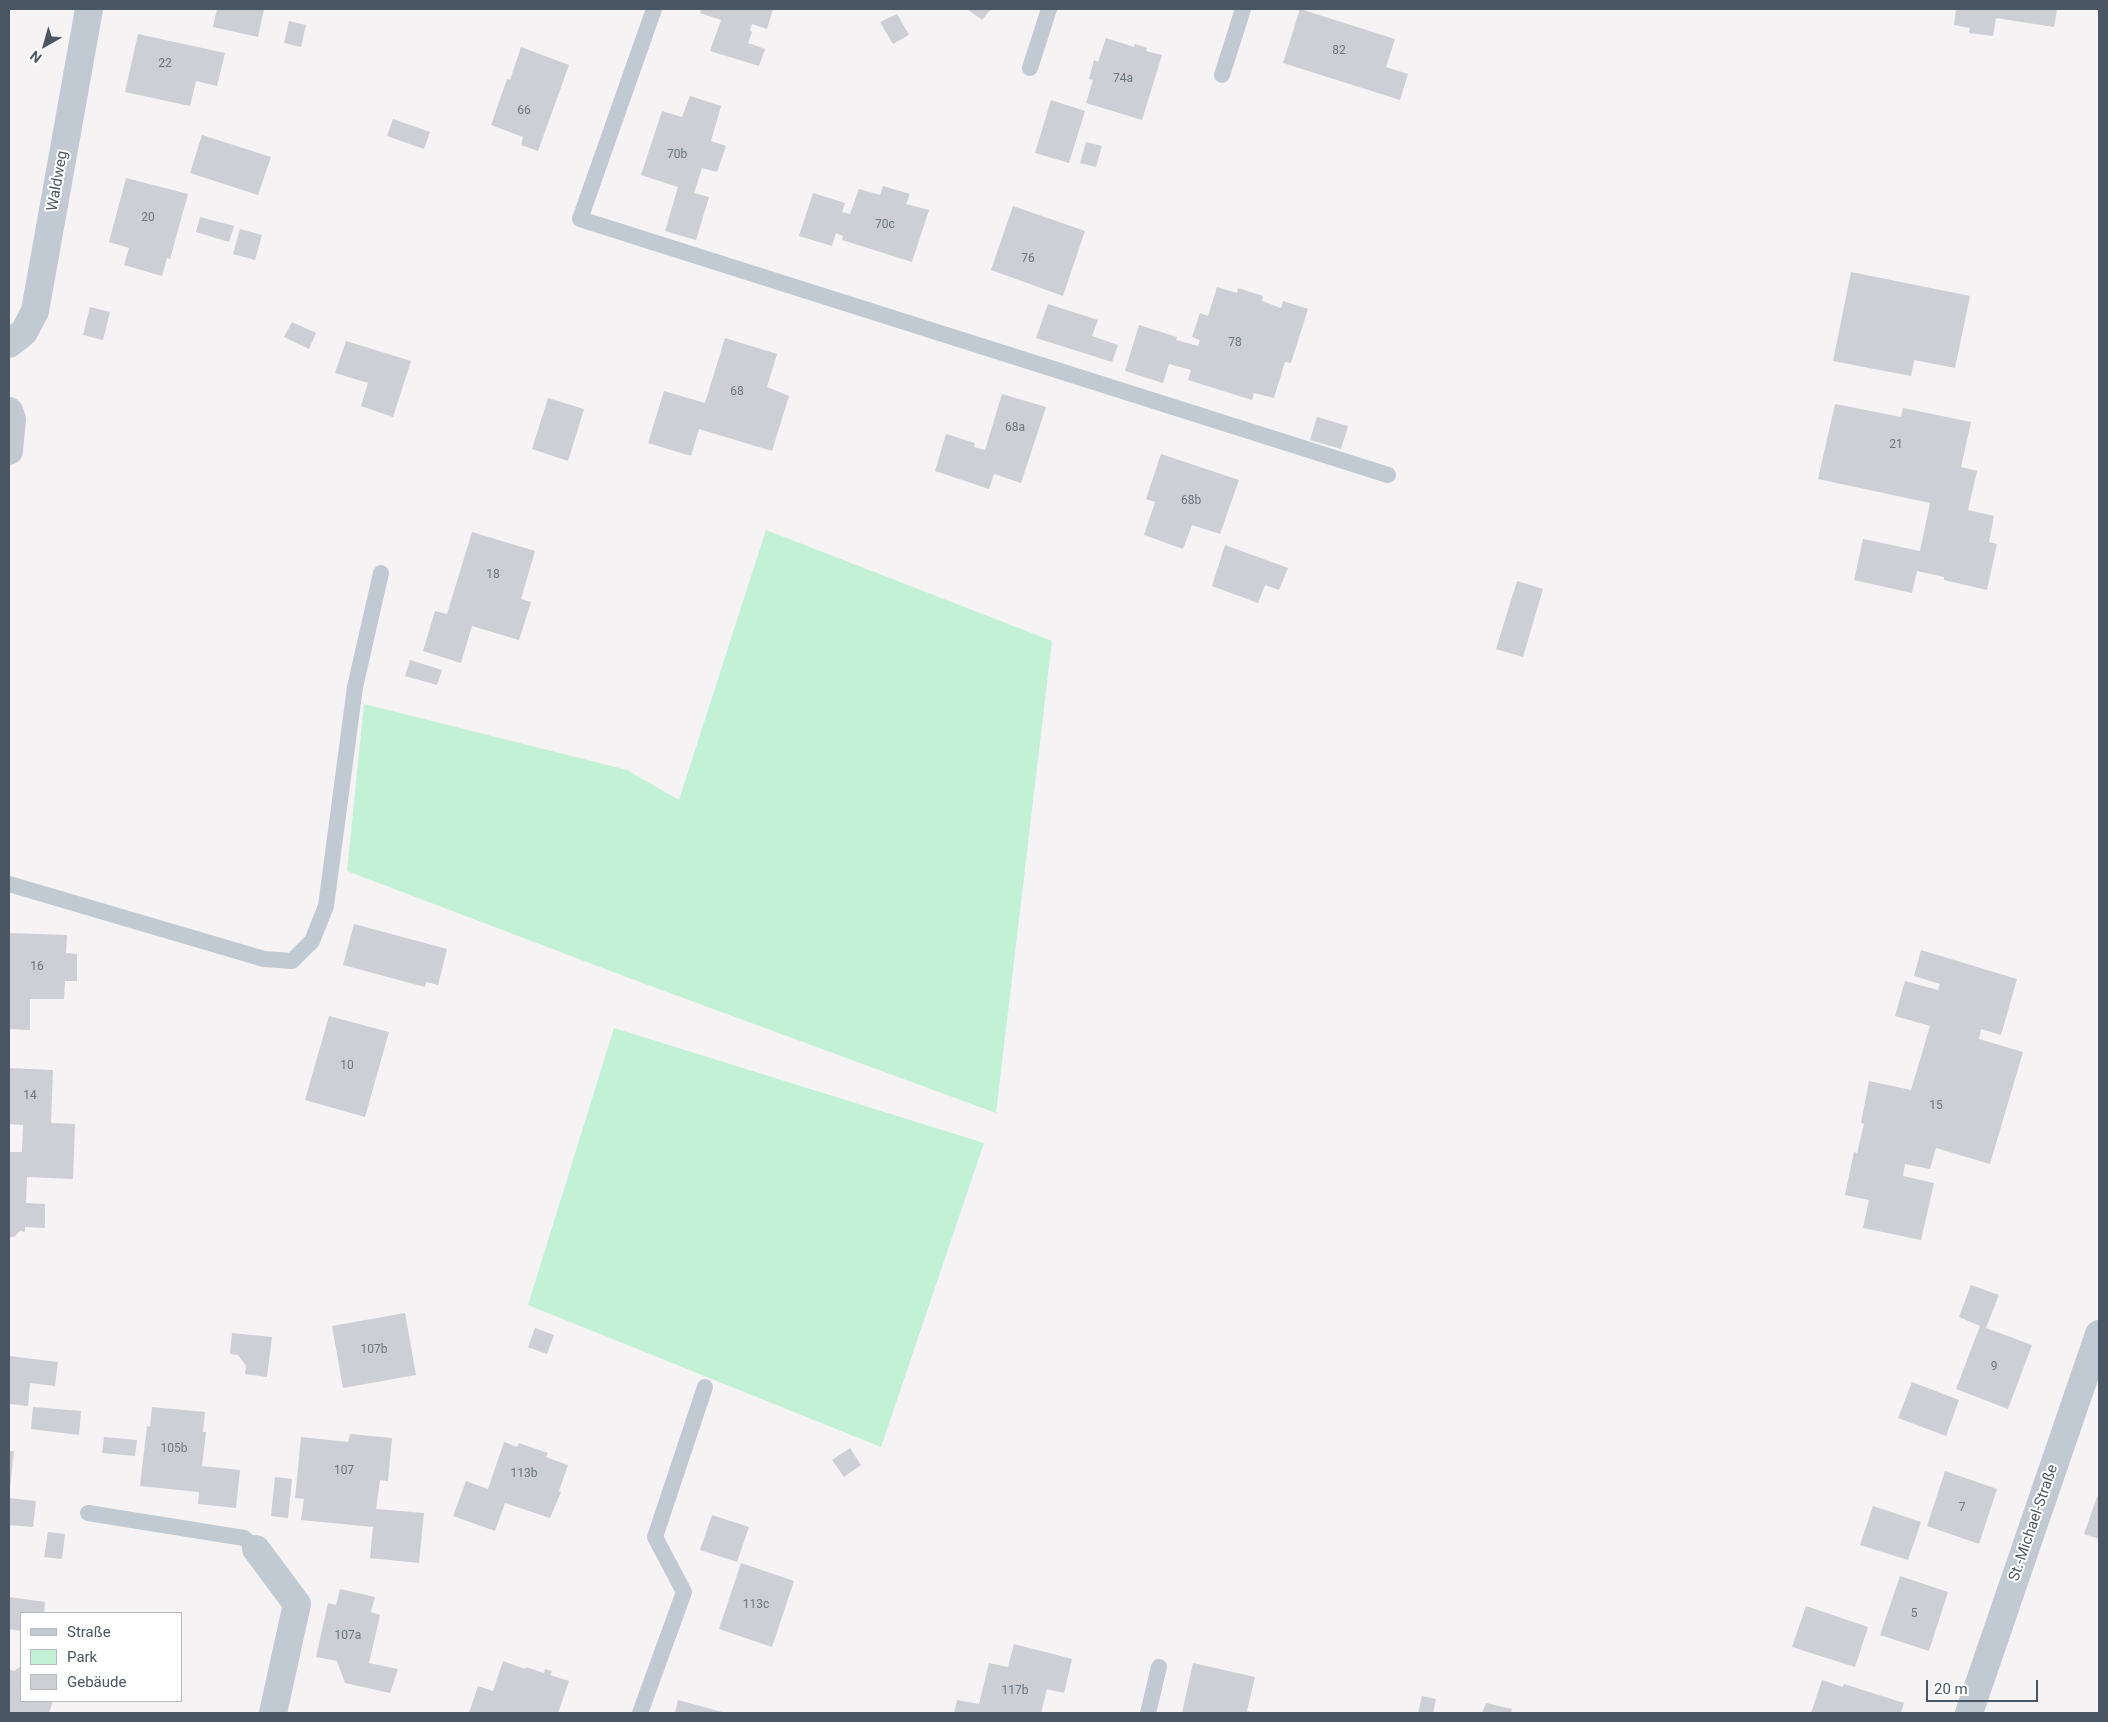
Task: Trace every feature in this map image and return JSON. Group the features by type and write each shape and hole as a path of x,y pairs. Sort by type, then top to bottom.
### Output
{"street":[{"name":"Waldweg","path":"9,344 24,332 35,311 88,9"},
{"path":"9,411 12,419 9,451"},
{"name":"St.-Michael-Straße","path":"1969,1713 2099,1334"},
{"path":"256,1549 297,1604 273,1713"}],"lane":[{"path":"654,9 580,219 1388,475"},
{"path":"1030,68 1049,9"},
{"path":"1222,75 1243,9"},
{"path":"9,884 264,959 292,962 312,941 326,906 355,687 381,573"},
{"path":"640,1713 684,1592 655,1537 705,1387"},
{"path":"88,1513 244,1538 256,1549"},
{"path":"1148,1713 1159,1667"}],"green space":[{"path":"766,530 1052,641 996,1113 629,978 347,871 364,704 627,770 679,800"},
{"path":"614,1028 984,1143 881,1447 528,1305"}],"building":[{"path":"217,9 264,9 258,37 213,27"},
{"path":"701,9 773,9 767,29 752,24 750,30 752,32 748,43 765,49 759,66 710,51 721,20 700,13"},
{"path":"967,9 991,9 982,20"},
{"path":"1300,9 1395,39 1386,67 1408,74 1400,100 1283,63"},
{"path":"1956,9 2057,9 2054,27 1996,18 1993,36 1969,33 1970,28 1954,25"},
{"path":"897,14 909,35 893,44 880,22"},
{"path":"289,21 306,25 301,47 284,43"},
{"path":"138,34 225,53 217,86 196,81 190,106 125,92"},
{"path":"1106,38 1134,47 1135,44 1147,48 1146,51 1162,55 1142,120 1086,103 1093,80 1089,79 1094,60 1098,62"},
{"path":"521,47 569,65 538,151 521,145 523,137 491,125 507,79 510,80"},
{"path":"690,96 721,106 711,141 726,146 717,172 702,168 694,193 709,197 696,240 665,231 678,187 641,175 662,111 682,117"},
{"path":"1051,100 1085,111 1069,163 1035,153"},
{"path":"393,119 430,132 424,149 387,136"},
{"path":"202,135 271,157 258,195 190,173"},
{"path":"1086,142 1102,146 1096,167 1080,163"},
{"path":"126,178 188,194 170,259 167,258 162,276 124,265 129,248 109,242"},
{"path":"883,186 910,194 906,204 929,210 912,262 842,240 843,236 836,233 832,246 799,236 813,193 845,203 842,212 850,214 859,189 880,195"},
{"path":"1013,206 1085,231 1063,296 991,270"},
{"path":"200,217 234,226 229,242 196,232"},
{"path":"240,229 262,235 255,260 233,254"},
{"path":"1851,272 1970,296 1955,368 1914,360 1911,376 1833,361"},
{"path":"1217,287 1237,293 1238,288 1263,296 1262,301 1281,308 1283,301 1308,309 1291,363 1285,362 1274,398 1254,393 1252,400 1188,380 1191,370 1169,364 1163,383 1125,371 1139,325 1177,337 1176,340 1198,346 1200,340 1192,337 1200,313 1208,316"},
{"path":"1048,304 1098,320 1092,336 1118,345 1112,362 1036,338"},
{"path":"90,307 110,312 103,340 83,335"},
{"path":"292,322 316,333 309,349 284,337"},
{"path":"725,338 777,354 767,387 789,396 772,451 699,429 691,456 648,443 664,391 705,403"},
{"path":"346,341 411,361 393,417 361,406 368,383 335,373"},
{"path":"1002,394 1046,407 1021,483 994,474 989,489 935,471 946,434 975,443 974,447 985,450"},
{"path":"548,398 584,409 568,461 532,449"},
{"path":"1835,404 1901,417 1903,408 1971,422 1961,467 1977,471 1968,510 1994,516 1989,542 1997,544 1987,590 1944,580 1944,577 1917,571 1912,593 1854,580 1863,539 1920,551 1930,503 1818,479"},
{"path":"1317,417 1348,426 1341,449 1310,440"},
{"path":"1161,454 1239,480 1220,534 1192,525 1183,549 1144,535 1155,502 1146,499"},
{"path":"472,532 535,551 521,599 531,602 519,640 472,626 461,663 423,651 435,611 447,614"},
{"path":"1225,545 1288,568 1279,590 1265,585 1258,603 1212,586"},
{"path":"1517,581 1543,589 1523,657 1496,649"},
{"path":"410,660 442,670 437,685 405,676"},
{"path":"354,924 447,949 438,985 426,982 425,987 343,965"},
{"path":"9,933 67,935 66,953 77,954 77,981 65,981 64,999 30,999 30,1030 9,1029"},
{"path":"1921,950 2017,979 2001,1035 1981,1029 1979,1039 2023,1052 1990,1164 1936,1148 1930,1169 1905,1164 1903,1176 1934,1183 1921,1240 1863,1228 1869,1200 1845,1195 1854,1152 1857,1153 1864,1124 1861,1123 1869,1081 1911,1090 1930,1026 1895,1016 1905,981 1938,990 1940,984 1914,976"},
{"path":"329,1016 389,1032 365,1117 305,1100"},
{"path":"9,1068 53,1070 51,1123 75,1124 73,1179 27,1177 26,1203 45,1204 45,1228 25,1227 25,1232 20,1231 14,1237 9,1237 9,1152 22,1152 23,1125 9,1124"},
{"path":"1971,1285 1999,1295 1986,1328 2032,1345 2008,1409 1956,1389 1980,1326 1959,1317"},
{"path":"405,1313 416,1375 343,1388 332,1326"},
{"path":"535,1328 554,1335 547,1354 528,1347"},
{"path":"232,1333 272,1337 267,1377 245,1374 246,1366 238,1355 230,1354"},
{"path":"9,1356 58,1362 55,1386 30,1383 28,1406 9,1404"},
{"path":"1912,1382 1959,1400 1946,1436 1898,1418"},
{"path":"33,1407 81,1411 79,1435 31,1429"},
{"path":"152,1407 205,1412 203,1432 206,1432 202,1466 240,1470 236,1508 198,1504 199,1492 140,1486 147,1426 150,1427"},
{"path":"350,1434 392,1438 388,1481 380,1480 376,1509 424,1513 419,1563 370,1558 373,1527 301,1520 304,1499 295,1498 301,1437 348,1442"},
{"path":"104,1437 137,1440 135,1456 102,1453"},
{"path":"504,1442 517,1447 519,1443 548,1453 546,1457 568,1465 559,1491 561,1492 550,1518 505,1503 495,1531 453,1516 466,1481 488,1489"},
{"path":"850,1448 861,1465 844,1477 832,1460"},
{"path":"9,1451 14,1451 10,1489 9,1489"},
{"path":"1945,1471 1997,1489 1979,1544 1927,1526"},
{"path":"275,1477 292,1479 288,1518 271,1516"},
{"path":"2097,1497 2099,1498 2099,1539 2084,1534"},
{"path":"9,1498 36,1501 33,1527 9,1525"},
{"path":"1873,1506 1921,1522 1908,1560 1860,1545"},
{"path":"712,1515 749,1527 737,1562 700,1550"},
{"path":"48,1532 65,1534 62,1559 44,1557"},
{"path":"741,1563 794,1581 772,1647 719,1629"},
{"path":"1900,1576 1948,1592 1929,1651 1880,1635"},
{"path":"340,1589 375,1597 371,1612 380,1615 369,1663 398,1669 390,1693 345,1683 337,1661 316,1657 328,1603 336,1605"},
{"path":"9,1597 45,1602 44,1612 20,1612 20,1631 9,1629"},
{"path":"1806,1606 1868,1627 1855,1667 1792,1647"},
{"path":"1014,1644 1072,1659 1064,1693 1047,1689 1041,1713 954,1713 957,1700 979,1704 989,1663 1008,1667"},
{"path":"503,1661 544,1673 545,1669 552,1671 550,1675 569,1681 558,1713 469,1713 478,1686 493,1691"},
{"path":"1193,1663 1255,1677 1247,1711 1255,1713 1182,1713"},
{"path":"20,1667 20,1702 53,1702 49,1713 9,1713 9,1669 14,1671"},
{"path":"1822,1680 1843,1687 1844,1684 1904,1703 1901,1713 1811,1713"},
{"path":"1422,1696 1436,1699 1433,1713 1418,1713"},
{"path":"678,1700 726,1713 675,1713"},
{"path":"1486,1703 1512,1709 1511,1713 1482,1713"}]}
